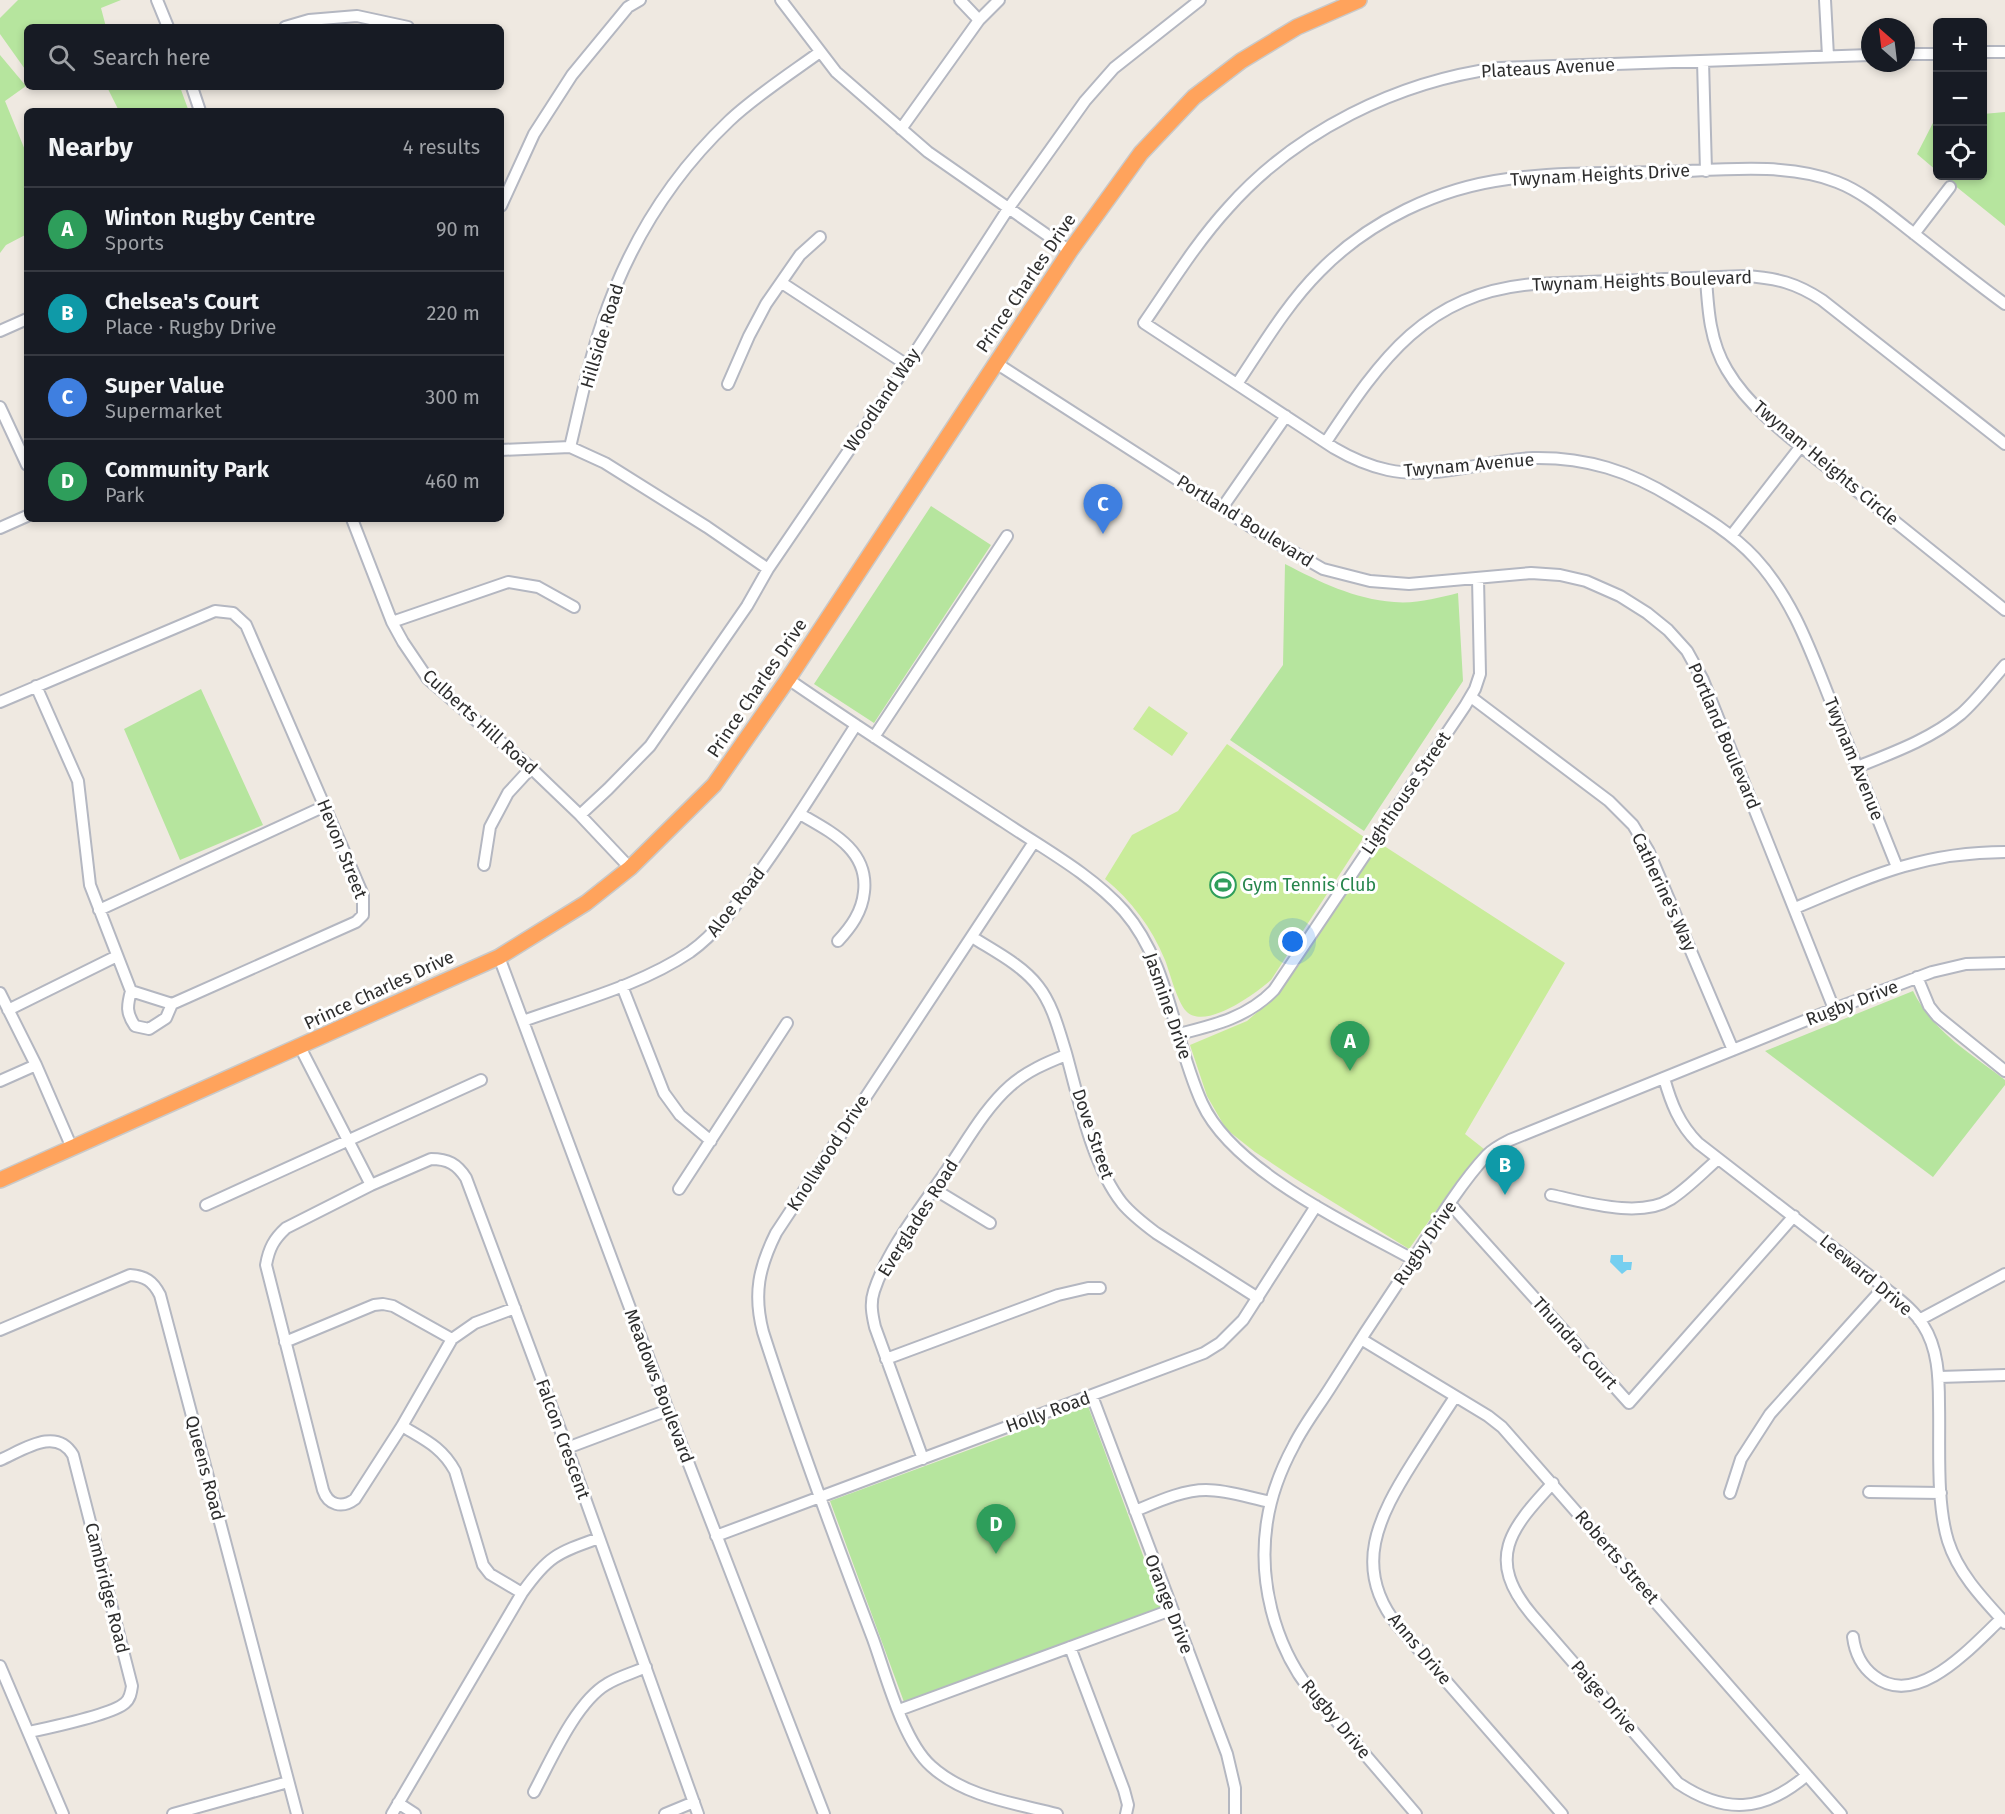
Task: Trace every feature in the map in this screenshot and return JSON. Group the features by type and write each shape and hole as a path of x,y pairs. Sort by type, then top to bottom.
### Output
{"highway":[{"name":"Prince Charles Drive","path":"0,1180 499,957 586,903 630,868 714,785 788,679 1070,250 1141,153 1194,97 1241,61 1297,27 1359,0"}],"street":[{"path":"157,0 167,24"},
{"path":"504,199 534,134 572,75 626,4 640,0"},
{"path":"781,0 836,72 901,129 928,152 1070,250"},
{"path":"960,0 979,20"},
{"path":"901,129 979,20 999,0"},
{"name":"Woodland Way","path":"580,814 650,746 747,606 768,569 907,365 1008,209 1085,101 1114,68 1200,0"},
{"path":"1825,0 1828,56"},
{"path":"295,24 309,20 357,16 394,24"},
{"name":"Hillside Road","path":"570,447 601,325 621,274 653,213 691,159 731,119 820,52"},
{"path":"1987,52 2005,52"},
{"path":"1915,54 1933,54"},
{"name":"Plateaus Avenue","path":"1144,322 1211,228 1245,190 1294,149 1330,126 1353,114 1425,85 1481,70 1861,55"},
{"path":"1703,61 1706,171"},
{"path":"193,90 200,108"},
{"name":"Twynam Heights Drive","path":"1237,384 1281,318 1318,272 1358,237 1400,213 1442,195 1486,182 1508,179 1560,175 1706,171 1783,171 1828,179 1852,189 2005,304"},
{"path":"1914,234 1950,187"},
{"path":"728,384 748,336 766,304 800,255 820,237"},
{"name":"Twynam Heights Boulevard","path":"1326,442 1357,395 1388,355 1420,326 1457,304 1486,292 1514,285 1745,276 1789,282 1805,290 1840,313 2005,444"},
{"name":"Twynam Heights Circle","path":"1706,278 1710,329 1726,369 1744,394 1801,446 2005,610"},
{"path":"782,283 907,365"},
{"path":"0,331 24,320"},
{"name":"Twynam Avenue","path":"1144,322 1326,442 1363,463 1391,471 1426,472 1533,458 1594,464 1628,473 1645,481 1731,536 1744,546 1767,571 1795,616 1897,867"},
{"name":"Portland Boulevard","path":"996,363 1296,555 1337,573 1370,581 1409,584 1531,573 1560,575 1602,586 1636,606 1681,642 1694,663 1713,702 1834,1009"},
{"path":"0,407 24,459"},
{"path":"1222,508 1286,416"},
{"path":"1731,536 1801,446"},
{"path":"504,450 570,447 605,463 707,527 768,569"},
{"path":"0,528 24,517"},
{"name":"Culberts Hill Road","path":"353,522 392,622 402,642 428,679 531,768 580,814 630,868"},
{"path":"874,737 1006,536"},
{"name":"Lighthouse Street","path":"1179,1034 1237,1017 1255,1007 1274,990 1471,697 1478,682 1480,667 1478,578"},
{"path":"392,622 508,582 538,587 574,607"},
{"name":"Hevon Street","path":"36,686 215,611 233,613 246,625 363,895 363,915 356,922 172,1004 166,1018 150,1029 135,1026 126,1010 131,991"},
{"path":"1857,767 1918,740 1951,722 1967,708 2005,665"},
{"name":"Jasmine Drive","path":"788,679 1034,842 1098,886 1117,903 1133,922 1153,958 1197,1090 1217,1128 1245,1156 1316,1206 1413,1260"},
{"path":"0,702 36,686 78,782 90,885 131,991 172,1004"},
{"name":"Catherine's Way","path":"1471,697 1609,801 1633,825 1648,850 1733,1050"},
{"name":"Aloe Road","path":"523,1021 622,986 670,964 692,951 710,935 729,915 800,814 856,725"},
{"path":"484,865 490,827 508,793 531,768"},
{"path":"99,910 325,806"},
{"path":"800,814 839,838 858,858 864,871 864,896 859,914 838,941"},
{"name":"Knollwood Drive","path":"1034,842 784,1221 770,1244 762,1266 757,1293 760,1321 819,1498 899,1710 919,1753 947,1778 978,1793 1057,1814"},
{"path":"1795,908 1897,867 1942,856 2005,852"},
{"name":"Dove Street","path":"972,937 1027,974 1038,985 1053,1014 1098,1159 1110,1185 1123,1204 1143,1223 1175,1246 1257,1298"},
{"path":"8,1010 117,956"},
{"name":"Meadows Boulevard","path":"499,957 668,1410 824,1814"},
{"name":"Rugby Drive","path":"1416,1814 1309,1689 1288,1656 1272,1613 1265,1568 1265,1544 1271,1502 1294,1444 1451,1205 1485,1157 1498,1146 1834,1009 1917,978 1957,965 2005,963"},
{"path":"1917,978 1929,1006 1937,1016 2005,1071"},
{"path":"622,986 664,1093 680,1115 711,1141"},
{"path":"0,993 36,1065 72,1148"},
{"path":"679,1189 787,1023"},
{"path":"300,1047 371,1185"},
{"name":"Everglades Road","path":"923,1459 873,1318 871,1307 874,1293 890,1257 1002,1094 1026,1074 1066,1055"},
{"path":"0,1081 36,1065"},
{"name":"Leeward Drive","path":"1664,1078 1672,1106 1683,1126 1698,1143 1884,1287 1919,1320 1933,1347 1939,1377 1941,1493 1945,1530 1956,1560 2003,1621"},
{"path":"206,1205 481,1080"},
{"name":"Falcon Crescent","path":"402,1426 355,1499 345,1505 333,1504 328,1500 323,1490 266,1265 268,1250 275,1238 286,1228 371,1185 431,1159 442,1159 460,1169 466,1178 567,1448 698,1814"},
{"path":"1551,1195 1626,1208 1650,1207 1672,1199 1718,1159"},
{"path":"934,1190 990,1223"},
{"name":"Thundra Court","path":"1451,1205 1629,1403 1794,1216"},
{"name":"Holly Road","path":"716,1536 1186,1361 1212,1348 1236,1328 1316,1206"},
{"path":"1919,1320 2005,1274"},
{"name":"Queens Road","path":"0,1330 130,1275 148,1280 160,1294 297,1814"},
{"path":"1730,1493 1741,1459 1770,1414 1884,1287"},
{"path":"886,1359 1058,1295 1088,1288 1100,1288"},
{"path":"285,1342 374,1305 383,1304 393,1306 452,1339"},
{"path":"515,1308 475,1323 452,1339 402,1426 439,1449 448,1459 455,1471 483,1565 490,1574 522,1593"},
{"name":"Roberts Street","path":"1361,1339 1496,1422 1553,1483 1841,1814"},
{"path":"1939,1377 2005,1375"},
{"name":"Orange Drive","path":"1092,1396 1231,1766 1235,1788 1235,1814"},
{"name":"Anns Drive","path":"1455,1396 1395,1491 1382,1516 1374,1548 1376,1582 1386,1608 1398,1626 1562,1814"},
{"path":"567,1448 668,1410"},
{"name":"Cambridge Road","path":"0,1460 48,1440 63,1443 69,1448 73,1455 132,1686 129,1698 121,1706 29,1732"},
{"name":"Paige Drive","path":"1553,1483 1517,1525 1509,1542 1507,1559 1508,1575 1513,1589 1539,1624 1686,1791 1707,1807 1732,1813 1758,1808 1784,1794 1807,1775"},
{"path":"1135,1511 1167,1498 1204,1490 1271,1502"},
{"path":"1869,1492 1941,1493"},
{"path":"392,1814 537,1571 550,1558 599,1538"},
{"path":"899,1710 1171,1610"},
{"path":"1853,1637 1857,1656 1873,1675 1888,1685 1907,1687 1935,1676 2003,1621"},
{"path":"1070,1647 1124,1790 1128,1805 1126,1814"},
{"path":"0,1666 63,1814"},
{"path":"534,1792 562,1739 586,1701 606,1684 646,1667"},
{"path":"173,1814 288,1782"},
{"path":"665,1814 694,1802"},
{"path":"398,1803 415,1814"}],"green space":[{"path":"18,0 121,0 101,8 105,24 24,24 24,68 0,34 0,18"},
{"path":"0,55 24,84 24,87 5,101 24,148 24,236 6,245 0,253"},
{"path":"108,90 181,90 188,108 118,108"},
{"path":"2005,112 2005,226 1948,180 1987,180 1987,114"},
{"path":"1933,123 1933,168 1917,154"},
{"path":"931,506 991,545 874,723 814,684"},
{"path":"1285,564 1338,589 1379,600 1410,602 1458,593 1463,681 1364,831 1230,740 1283,665"},
{"path":"201,689 263,825 180,860 124,729"},
{"path":"1149,706 1188,733 1172,756 1133,729"},
{"name":"Gym Tennis Club","path":"1227,744 1364,837 1271,980 1254,994 1230,1008 1205,1017 1194,1016 1186,1011 1180,1001 1160,948 1147,926 1132,905 1105,879 1132,835 1178,811"},
{"path":"1378,842 1565,963 1465,1134 1484,1149 1455,1184 1409,1249 1294,1178 1226,1129 1207,1096 1190,1045 1247,1021 1276,996"},
{"path":"1913,991 1931,1019 1953,1041 2005,1080 2005,1085 1933,1177 1765,1051"},
{"path":"1088,1406 1162,1607 904,1702 830,1501"}],"water":[{"path":"1611,1255 1623,1255 1623,1262 1632,1262 1631,1270 1622,1274 1610,1262"}],"place":[{"name":"Super Value","path":"1103,534"},
{"name":"Gym Tennis Club","path":"1223,885"},
{"name":"Winton Rugby Centre","path":"1350,1071"},
{"name":"Chelsea's Court","path":"1505,1195"},
{"name":"Community Park","path":"996,1554"}]}
